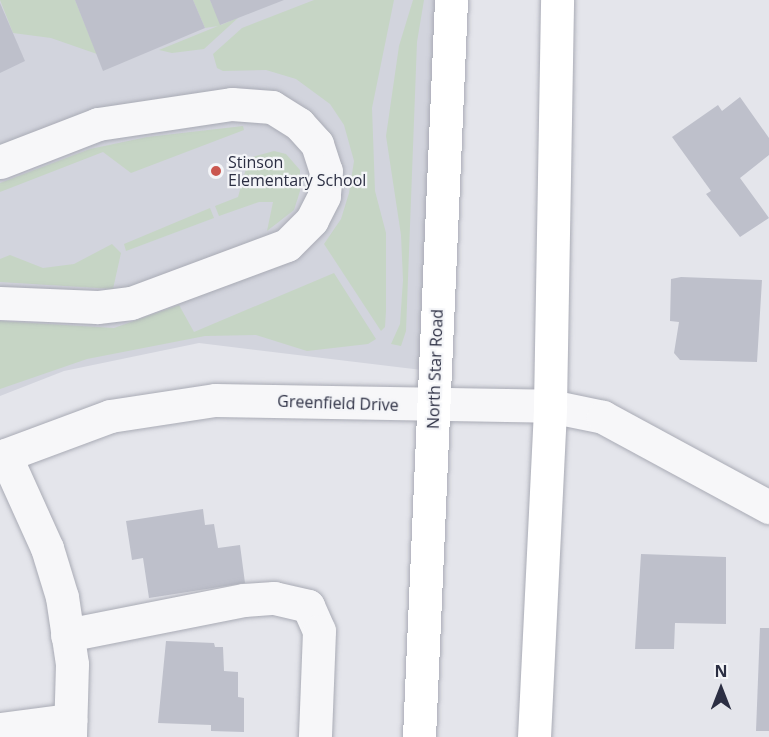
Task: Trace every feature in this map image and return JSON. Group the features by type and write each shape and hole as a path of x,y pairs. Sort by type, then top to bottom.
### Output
{"main road":[{"name":"North Star Road","path":"419,737 451,0"},
{"path":"534,737 550,406 557,0"}],"street":[{"path":"0,162 98,124 232,104 272,107 298,124 317,144 326,171 324,196 316,212 287,245 131,303 97,308 0,303"},
{"name":"Greenfield Drive","path":"2,456 110,416 215,400 434,406 550,406 603,417 769,507"},
{"path":"0,729 70,728 72,664 62,597 47,548 2,456"},
{"path":"68,635 244,600 274,598 308,606 319,631 315,737"}],"shaded area":[{"name":"Stinson Elementary School","path":"0,0 439,0 422,370 199,343 64,371 0,396"}],"green space":[{"path":"0,0 75,0 97,54 51,38 13,33"},
{"path":"193,0 210,0 221,25 239,17 204,49 172,53 159,50 218,26 205,28"},
{"path":"314,0 394,0 372,108 375,191 386,233 386,311 385,327 381,331 324,244 341,219 349,193 354,161 344,125 330,104 296,79 266,70 223,71 217,68 213,54 242,28"},
{"path":"413,0 424,0 417,42 406,331 401,346 391,344 400,324 403,280 401,235 386,136 399,46"},
{"path":"243,126 244,130 131,173 103,152 0,192 0,183 90,149 147,137"},
{"path":"274,151 286,154 300,170 300,191 294,210 267,231 273,202 259,202 219,216 215,206 238,197 249,158"},
{"path":"210,208 214,218 126,251 124,244"},
{"path":"112,244 121,253 113,289 0,282 0,259 10,255 43,268 74,264"},
{"path":"334,273 376,339 368,344 307,351 256,335 205,336 87,359 0,389 0,321 114,328 179,305 194,332"}],"building":[{"path":"75,0 193,0 205,28 103,71"},
{"path":"210,0 284,0 220,25"},
{"path":"0,3 25,61 0,73"},
{"path":"740,97 769,138 769,155 740,178 769,218 740,237 706,194 711,191 672,137 718,105 722,111"},
{"path":"681,277 762,280 757,362 680,360 674,353 679,322 670,321 671,279"},
{"path":"203,509 205,525 214,524 218,548 240,545 245,583 149,598 143,558 132,560 126,521"},
{"path":"641,554 726,557 726,624 675,623 674,649 635,649"},
{"path":"760,628 769,628 769,731 756,731"},
{"path":"166,641 214,643 215,647 223,647 224,671 238,672 238,697 244,698 244,732 211,731 211,725 158,723"}],"place":[{"name":"Stinson Elementary School","path":"216,171"}]}
